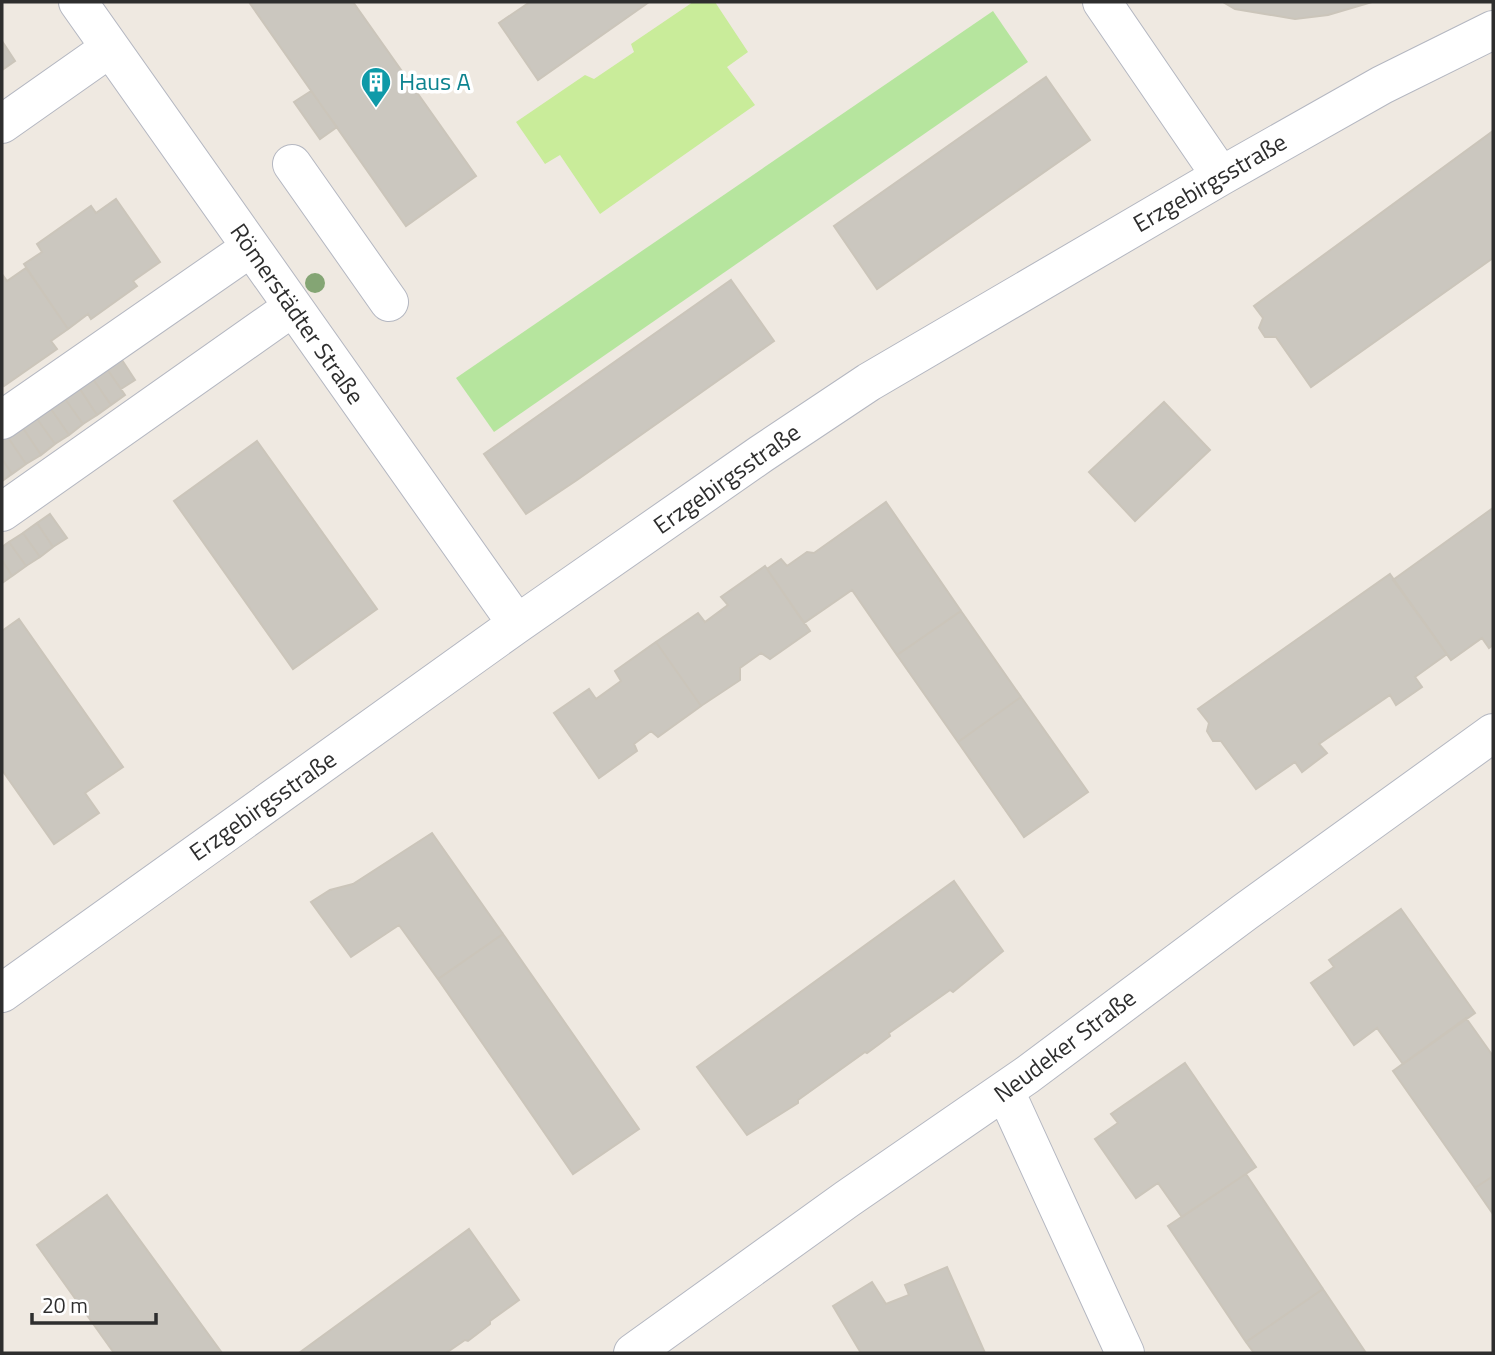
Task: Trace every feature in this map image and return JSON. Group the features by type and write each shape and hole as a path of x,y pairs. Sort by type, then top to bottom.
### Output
{"street":[{"name":"Römerstädter Straße","path":"78,2 517,624"},
{"path":"1102,2 1221,176"},
{"name":"Erzgebirgsstraße","path":"2,993 517,624 869,382 1382,85 1493,30"},
{"path":"2,124 110,48"},
{"path":"292,164 389,302"},
{"path":"2,420 250,248"},
{"path":"2,512 293,307"},
{"name":"Neudeker Straße","path":"633,1353 837,1206 1005,1091 1245,912 1493,733"},
{"path":"1005,1091 1125,1353"}],"green space":[{"path":"693,2 715,2 748,52 727,67 755,105 600,214 560,155 545,164 516,122 585,75 594,79 634,52 631,44"},
{"path":"993,11 1028,62 494,432 456,378"}],"building":[{"name":"Haus A","path":"249,2 353,2 476,176 406,226"},
{"path":"530,2 649,2 538,80 499,23"},
{"path":"1223,2 1372,2 1328,15 1295,19 1235,9"},
{"path":"2,41 15,61 2,70"},
{"path":"1046,77 1090,140 877,289 834,226"},
{"path":"311,91 337,127 320,139 294,102"},
{"path":"1493,131 1493,258 1311,387 1276,337 1265,337 1259,328 1263,318 1254,306"},
{"path":"116,199 160,262 133,281 137,286 91,319 88,314 68,329 24,264 42,252 37,244 91,206 96,213"},
{"path":"26,268 68,329 51,341 57,349 4,386 2,274 7,281"},
{"path":"731,280 774,341 526,514 484,454"},
{"path":"120,357 135,380 121,389 105,366"},
{"path":"105,366 125,395 111,405 91,376"},
{"path":"91,376 111,405 97,415 78,386"},
{"path":"78,386 97,415 83,424 63,396"},
{"path":"63,396 83,424 69,435 49,406"},
{"path":"1164,402 1210,450 1135,521 1089,472"},
{"path":"49,406 69,435 55,444 35,416"},
{"path":"35,416 55,444 41,455 21,425"},
{"path":"21,425 41,455 26,464 7,436"},
{"path":"7,436 26,464 12,474 2,459 2,439"},
{"path":"257,441 377,609 293,669 174,501"},
{"path":"2,459 12,474 2,481"},
{"path":"886,502 961,611 897,655 852,590 804,623 767,569 781,559 787,566 807,552 814,553"},
{"path":"1493,508 1493,645 1489,648 1482,638 1451,660 1393,580"},
{"path":"50,514 67,538 53,547 37,523"},
{"path":"37,523 53,547 40,557 23,533"},
{"path":"23,533 40,557 26,566 9,542"},
{"path":"9,542 26,566 12,576 2,560 2,547"},
{"path":"2,560 12,576 2,583"},
{"path":"765,566 810,631 770,659 761,653 740,668 740,680 701,706 656,642 698,613 705,622 728,605 721,597"},
{"path":"1390,574 1447,654 1415,677 1422,687 1396,705 1390,695 1319,744 1327,753 1302,772 1295,762 1256,789 1221,741 1213,741 1207,731 1209,723 1198,709"},
{"path":"961,611 1021,697 958,742 897,655"},
{"path":"19,619 123,767 85,793 99,813 54,844 2,770 2,631"},
{"path":"656,642 701,706 658,737 651,731 634,744 637,751 599,778 554,713 589,689 596,699 621,681 615,671"},
{"path":"1021,697 1088,792 1024,837 958,742"},
{"path":"432,833 503,934 438,979 399,925 351,957 311,902 330,890 353,884"},
{"path":"954,881 1003,951 953,992 950,990 889,1033 890,1036 867,1053 798,1100 798,1103 747,1135 697,1067"},
{"path":"1401,909 1475,1013 1403,1064 1377,1028 1354,1045 1311,983 1334,967 1329,960"},
{"path":"503,934 639,1129 573,1174 438,979"},
{"path":"1466,1018 1493,1056 1493,1176 1475,1188 1393,1071"},
{"path":"1185,1063 1256,1167 1182,1217 1158,1183 1136,1198 1095,1139 1118,1123 1111,1114"},
{"path":"1246,1174 1323,1289 1246,1342 1168,1226"},
{"path":"1493,1176 1493,1214 1475,1188"},
{"path":"107,1195 222,1353 114,1353 37,1245"},
{"path":"469,1229 519,1300 468,1341 465,1340 446,1353 299,1353"},
{"path":"947,1267 985,1353 861,1353 833,1306 872,1282 886,1304 909,1295 905,1285"},
{"path":"1323,1289 1366,1353 1254,1353 1246,1342"}],"place":[{"name":"Haus A","path":"376,109"}]}
